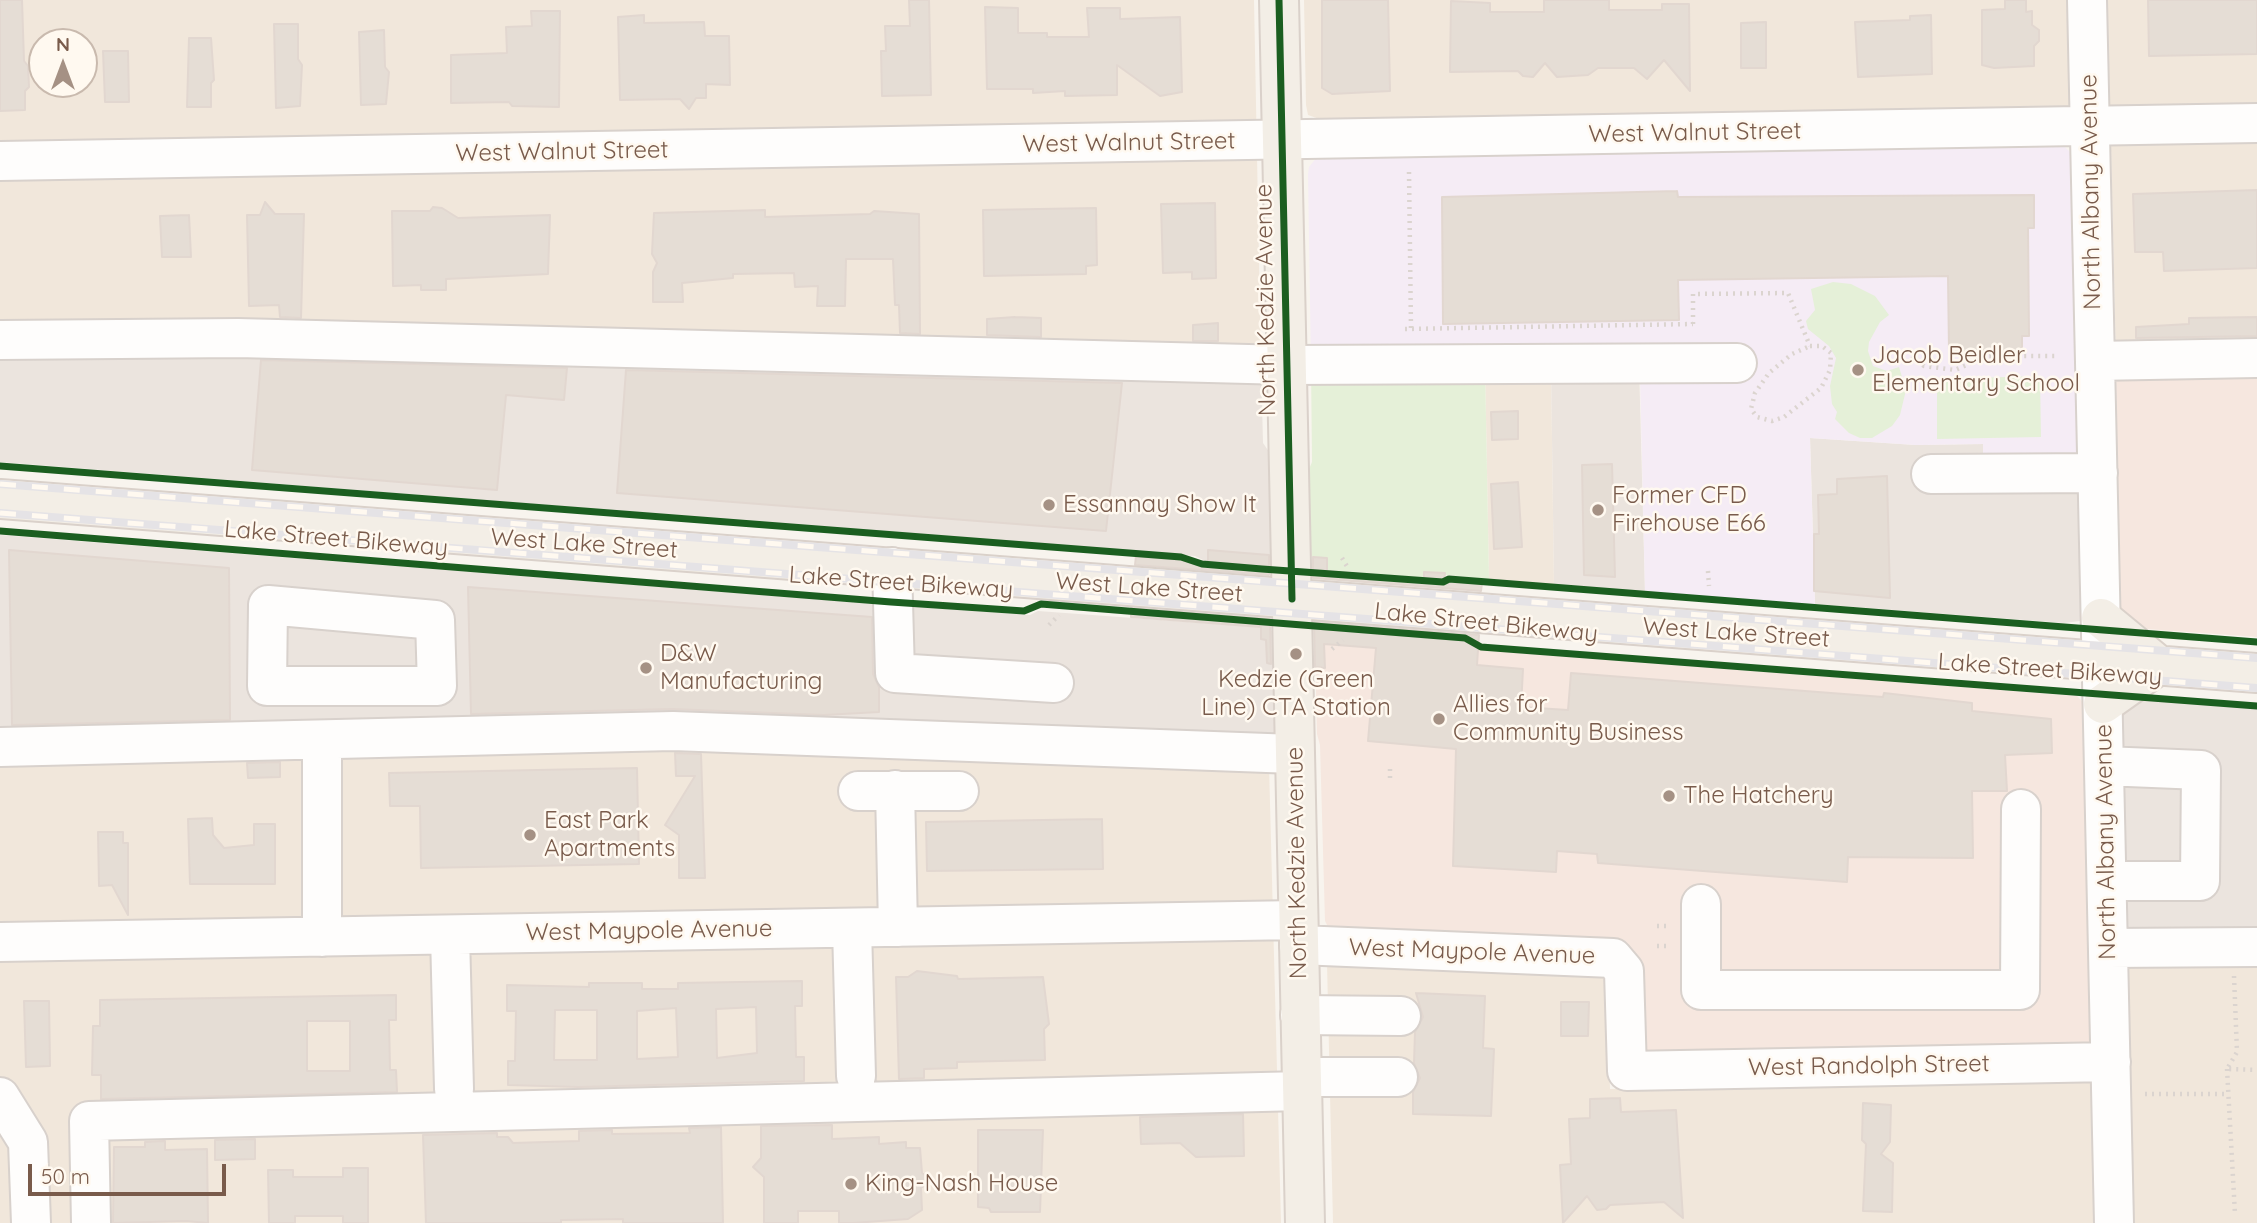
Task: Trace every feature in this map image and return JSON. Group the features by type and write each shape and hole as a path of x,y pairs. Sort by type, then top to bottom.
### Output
{"main road":[{"name":"North Kedzie Avenue","path":"1279,0 1305,1223"},
{"name":"West Lake Street","path":"0,499 2257,673"},
{"path":"2101,618 2158,665 2103,705"}],"street":[{"name":"North Albany Avenue","path":"2087,0 2090,126 2077,358 2098,473 2114,1223"},
{"name":"West Walnut Street","path":"0,161 2257,123"},
{"path":"0,340 238,338 1287,365 1737,363"},
{"path":"2077,358 2257,358"},
{"path":"1931,474 2098,473"},
{"path":"892,568 895,673 1054,683"},
{"path":"268,605 435,620 437,686 267,686 268,605"},
{"path":"0,747 673,731 1294,754"},
{"path":"322,757 322,937"},
{"path":"2104,766 2200,770 2200,881 2107,881"},
{"path":"898,927 877,791 959,791"},
{"path":"1701,904 1701,990 2020,990 2021,809"},
{"name":"West Maypole Avenue","path":"0,942 898,927 1298,932 1613,958 1624,971 1627,1071"},
{"path":"852,928 856,1076"},
{"path":"450,935 454,1089"},
{"path":"2108,948 2245,947"},
{"path":"1300,1015 1401,1016"},
{"name":"West Randolph Street","path":"1627,1071 2111,1062"},
{"path":"92,1223 89,1121 1302,1084 1398,1077"},
{"path":"0,1097 28,1142 31,1223"}],"path":[{"path":"1409,172 1408,329 1693,324"},
{"path":"1693,364 1693,294 1788,293 1810,346"},
{"path":"1810,346 1822,346 1831,353 1830,370 1821,388 1784,417 1772,421 1757,417 1751,408 1755,393 1769,373 1792,354 1810,346"},
{"path":"1912,356 1924,366 1955,370 1987,356 2077,358"},
{"path":"1342,558 1350,572"},
{"path":"1708,570 1709,586"},
{"path":"1055,606 1069,606"},
{"path":"1049,625 1059,615"},
{"path":"1332,649 1343,640"},
{"path":"1390,769 1390,780"},
{"path":"2235,1214 2227,1069 2237,1052 2245,947"},
{"path":"2227,1069 2257,1070"},
{"path":"2145,1094 2228,1094"}],"shaded area":[{"path":"0,0 1254,0 1261,364 0,346"},
{"path":"1304,0 2257,0 2257,358 2116,360 2110,108 1325,121 1308,115 1306,105"},
{"name":"Jacob Beidler Elementary School","path":"2064,146 2070,152 2071,161 2079,460 1983,462 1983,444 1916,445 1810,438 1815,604 1645,592 1640,375 1311,365 1308,174 1309,167 1317,157"},
{"path":"0,342 1261,364 1263,443 1274,459 1273,565 1205,561 1195,556 0,462"},
{"path":"2257,358 2257,637 2134,628 2117,619 2116,360"},
{"path":"1485,365 1551,365 1554,585 1489,579"},
{"path":"1551,365 1639,365 1645,592 1554,585"},
{"path":"1810,438 1916,445 1983,444 1983,462 2079,460 2083,615 2080,621 2064,623 1815,604"},
{"path":"0,535 903,606 1030,615 1038,611 1269,628 1274,633 1278,730 1271,752 0,747"},
{"path":"1319,634 1466,643 1479,650 2077,696 2084,703 2090,1045 1641,1054 1637,964 1329,929 1325,921 1320,745 1317,734 1315,647"},
{"path":"2136,699 2257,708 2257,947 2126,948 2120,701"},
{"path":"673,731 1269,765 1281,1223 0,1223 0,747"},
{"path":"2257,947 2257,1223 1333,1223 1327,963 1606,966 1610,1089 2093,1081 2131,1076 2126,948"}],"green space":[{"path":"1833,282 1851,284 1875,296 1889,315 1880,322 1869,342 1868,351 1873,366 1887,371 1899,367 1906,390 1900,415 1892,426 1872,438 1860,438 1849,433 1835,419 1837,412 1832,404 1830,386 1836,358 1829,346 1808,329 1806,321 1815,310 1811,289"},
{"path":"1311,365 1485,365 1489,579 1446,575 1440,579 1315,569 1312,566 1307,474 1312,462"},
{"path":"2040,376 2041,437 1937,439 1937,379"}],"building":[{"path":"0,0 22,0 24,61 28,66 25,110 0,111"},
{"path":"909,0 929,0 931,95 882,96 881,51 886,51 885,26 910,26"},
{"path":"1322,0 1388,0 1390,91 1332,94 1322,88"},
{"path":"1544,0 1609,0 1609,10 1662,10 1662,4 1689,4 1690,91 1664,60 1647,79 1634,68 1598,68 1588,75 1557,77 1545,63 1533,77 1523,76 1518,71 1450,72 1451,1 1490,3 1490,12 1544,12"},
{"path":"2005,0 2026,0 2026,12 2032,11 2032,25 2039,30 2039,41 2034,46 2034,66 1994,68 1982,65 1982,10 2005,9"},
{"path":"2148,0 2257,0 2257,54 2149,56"},
{"path":"985,7 1018,8 1018,33 1047,33 1047,37 1089,37 1087,8 1120,8 1120,19 1180,17 1182,92 1160,96 1117,65 1117,95 1065,96 1065,91 1033,93 1033,89 987,89"},
{"path":"531,11 560,11 559,107 512,106 509,102 451,103 451,55 507,53 506,27 532,26"},
{"path":"644,15 644,23 704,22 705,36 729,36 730,85 706,84 706,98 696,98 689,109 680,99 620,100 618,17"},
{"path":"1931,15 1932,74 1858,77 1855,22 1910,20 1910,16"},
{"path":"1766,22 1766,68 1741,68 1741,23"},
{"path":"274,24 298,24 298,59 302,65 300,106 276,108"},
{"path":"384,30 385,67 389,72 386,104 361,105 359,32"},
{"path":"189,38 211,38 214,80 211,83 211,107 187,107"},
{"path":"103,51 128,51 129,102 105,102"},
{"path":"2257,190 2257,268 2164,271 2163,252 2135,252 2133,194"},
{"path":"1677,191 1678,197 2034,195 2034,228 2028,228 2029,336 2022,336 2022,351 1949,351 1948,276 1678,280 1679,320 1443,324 1442,197"},
{"path":"265,202 275,214 304,214 301,318 280,317 279,305 249,306 247,215 260,215"},
{"path":"1215,203 1216,278 1192,279 1192,272 1163,273 1161,204"},
{"path":"433,207 442,208 458,218 550,215 548,274 446,279 446,290 421,290 421,285 393,286 392,211 430,211"},
{"path":"1096,208 1097,265 1086,266 1086,274 984,276 983,210"},
{"path":"765,210 765,217 870,214 874,211 919,214 920,334 900,333 899,305 895,305 893,259 846,259 845,306 817,306 818,286 795,287 794,273 733,274 733,278 682,283 683,302 653,302 653,272 657,263 652,254 654,213"},
{"path":"189,215 191,257 162,257 160,216"},
{"path":"2257,317 2257,336 2136,338 2136,327 2189,324 2189,318"},
{"path":"1041,318 1041,337 987,335 987,319"},
{"path":"1218,323 1218,341 1193,341 1193,325"},
{"path":"261,360 567,368 564,400 506,395 497,490 252,470"},
{"path":"626,370 1122,383 1106,531 617,493"},
{"path":"1518,411 1518,439 1492,440 1491,412"},
{"name":"Former CFD Firehouse E66","path":"1612,464 1615,577 1584,575 1582,465"},
{"path":"1887,476 1890,598 1814,591 1814,534 1819,534 1818,495 1837,494 1837,479"},
{"path":"1518,482 1522,547 1494,549 1491,484"},
{"path":"9,550 229,568 230,720 12,725"},
{"path":"1208,550 1269,555 1269,575 1135,565 1136,556 1208,562"},
{"path":"1313,557 1327,558 1327,571 1424,579 1424,572 1445,573 1444,580 1482,583 1481,591 1313,578"},
{"name":"D&W Manufacturing","path":"468,587 872,617 873,674 879,687 879,712 824,715 672,709 471,714"},
{"path":"1131,608 1270,619 1271,664 1267,663 1266,640 1261,639 1261,627 1131,617"},
{"name":"The Hatchery","path":"1314,622 1479,635 1477,665 1523,669 1521,707 1568,710 1571,673 1883,697 1884,693 1972,703 1972,711 2051,719 2052,753 2005,755 2007,791 1972,791 1973,858 1848,857 1847,882 1598,863 1597,854 1557,851 1556,872 1453,866 1456,749 1368,741 1376,648 1324,644 1325,668 1315,667"},
{"path":"675,753 701,754 705,878 679,878 679,835 665,825 695,776 676,776"},
{"path":"280,762 280,777 248,778 247,763"},
{"name":"East Park Apartments","path":"637,768 639,864 421,868 420,806 390,806 389,773"},
{"path":"212,818 213,835 224,848 254,845 254,824 275,824 275,884 190,884 188,819"},
{"path":"1102,819 1103,869 927,871 926,822"},
{"path":"98,832 123,832 123,843 128,843 128,915 112,885 99,886"},
{"path":"917,971 957,976 958,979 1043,977 1049,1024 1044,1029 1045,1060 957,1062 957,1068 924,1069 924,1078 899,1079 896,977 908,977"},
{"path":"802,981 802,1006 795,1006 796,1057 804,1057 804,1081 578,1087 508,1085 508,1061 515,1061 516,1011 507,1011 507,985 589,987 589,983 642,983 642,989 678,989 678,983","holes":["756,1007 757,1053 717,1058 716,1009","676,1008 678,1057 637,1059 637,1011","555,1010 597,1010 597,1060 554,1060"]},
{"path":"1416,993 1485,996 1483,1048 1494,1049 1491,1116 1413,1114 1413,1092 1420,1078 1414,1063 1415,1032 1423,1017"},
{"path":"396,995 396,1020 389,1020 390,1070 396,1070 397,1092 101,1099 101,1075 92,1075 93,1026 100,1026 100,1000","holes":["307,1021 350,1021 350,1071 307,1071"]},
{"path":"24,1001 49,1001 50,1066 26,1067"},
{"path":"1561,1002 1589,1002 1588,1036 1561,1036"},
{"path":"1620,1098 1621,1112 1676,1110 1683,1218 1664,1202 1610,1205 1606,1209 1597,1210 1587,1196 1563,1223 1560,1165 1571,1164 1569,1119 1590,1118 1590,1099"},
{"path":"1863,1103 1891,1105 1890,1142 1881,1154 1893,1163 1892,1212 1863,1211 1866,1144 1862,1140"},
{"path":"1243,1114 1244,1156 1196,1157 1180,1143 1141,1144 1140,1117"},
{"path":"832,1125 832,1139 879,1137 879,1144 906,1142 906,1148 920,1148 922,1173 932,1180 921,1188 922,1210 908,1219 853,1223 839,1223 839,1211 798,1211 798,1223 764,1223 764,1177 753,1167 761,1158 761,1126"},
{"path":"721,1127 723,1223 623,1223 623,1219 561,1220 561,1223 426,1223 423,1135 497,1133 497,1137 508,1137 513,1143 579,1141 579,1131 612,1130 612,1134 690,1133 689,1128"},
{"path":"978,1130 1043,1130 1040,1212 991,1212 989,1208 978,1207"},
{"path":"255,1139 255,1159 215,1160 215,1140"},
{"path":"165,1141 165,1150 207,1149 208,1223 113,1223 114,1147 145,1147 145,1142"},
{"path":"343,1168 368,1168 368,1223 343,1223 343,1216 295,1216 295,1223 269,1223 268,1170 293,1170 293,1177 343,1177"}],"railway":[{"path":"0,484 2257,658"},
{"path":"0,513 2257,688"}],"cycle path":[{"path":"1279,0 1292,599"},
{"path":"0,466 1181,557 1202,564 1262,569 1443,582 1449,579 2257,642"},
{"name":"Lake Street Bikeway","path":"0,531 891,602 1024,611 1041,604 1465,638 1481,647 2257,706"}],"place":[{"name":"Jacob Beidler Elementary School","path":"1858,370"},
{"name":"Essannay Show It","path":"1049,505"},
{"name":"Former CFD Firehouse E66","path":"1598,510"},
{"name":"Kedzie (Green Line) CTA Station","path":"1296,654"},
{"name":"D&W Manufacturing","path":"646,668"},
{"name":"Allies for Community Business","path":"1439,719"},
{"name":"The Hatchery","path":"1669,796"},
{"name":"East Park Apartments","path":"530,835"},
{"name":"King-Nash House","path":"851,1184"}]}
